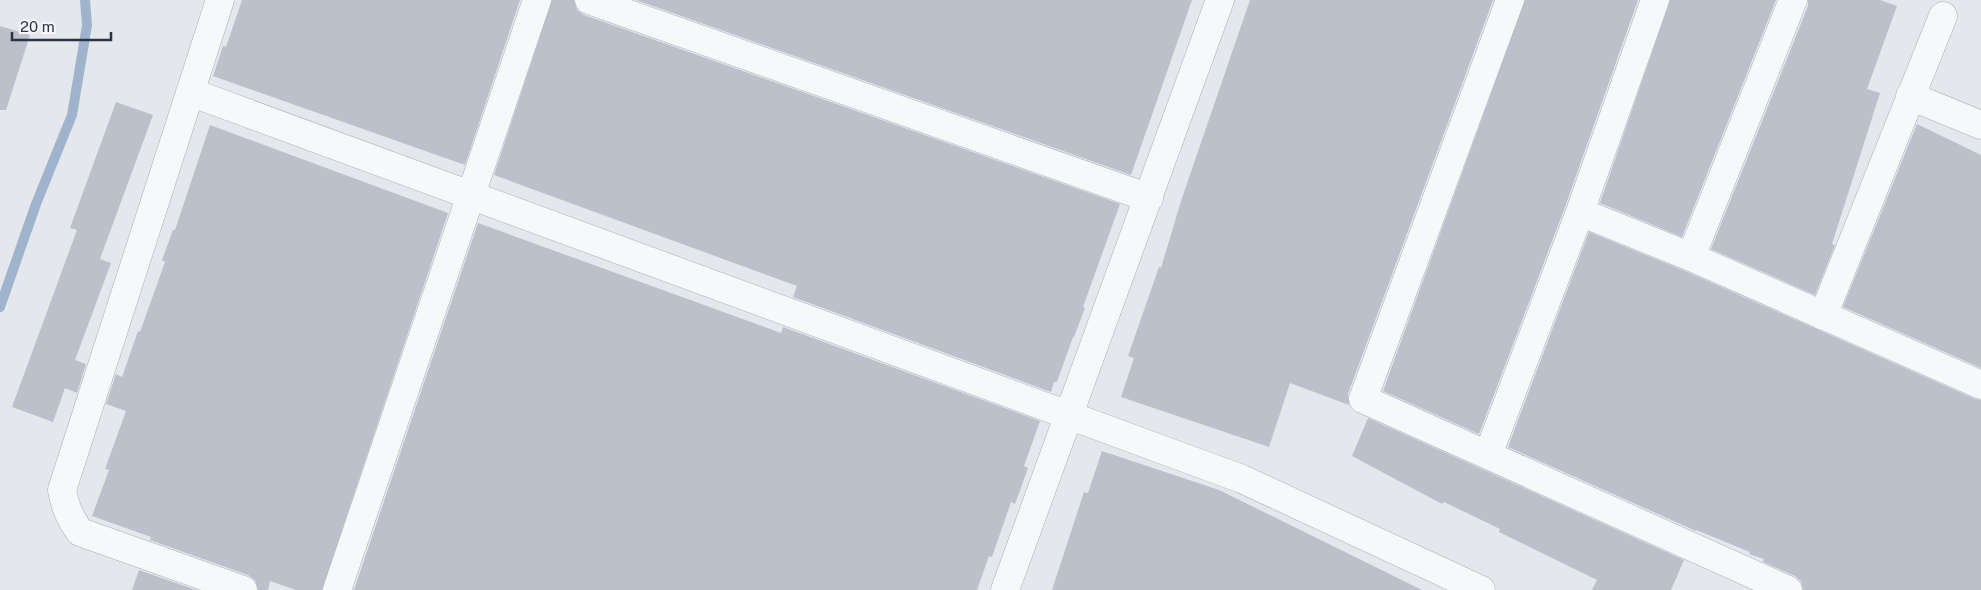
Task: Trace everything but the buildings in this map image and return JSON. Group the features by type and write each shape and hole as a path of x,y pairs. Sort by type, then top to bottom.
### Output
{"street":[{"path":"220,0 62,490 65,507 80,532 243,590"},
{"path":"337,590 537,0"},
{"path":"589,0 1149,198"},
{"path":"1005,590 1220,0"},
{"path":"1510,0 1363,399 1788,590"},
{"path":"1488,455 1580,212 1655,0"},
{"path":"1691,257 1792,0"},
{"path":"1823,316 1943,16"},
{"path":"190,92 1242,479 1480,590"},
{"path":"1910,96 1981,125"},
{"path":"1580,212 1691,257 1981,385"}],"waterway":[{"path":"0,307 36,204 72,115 87,25 85,0"}]}
